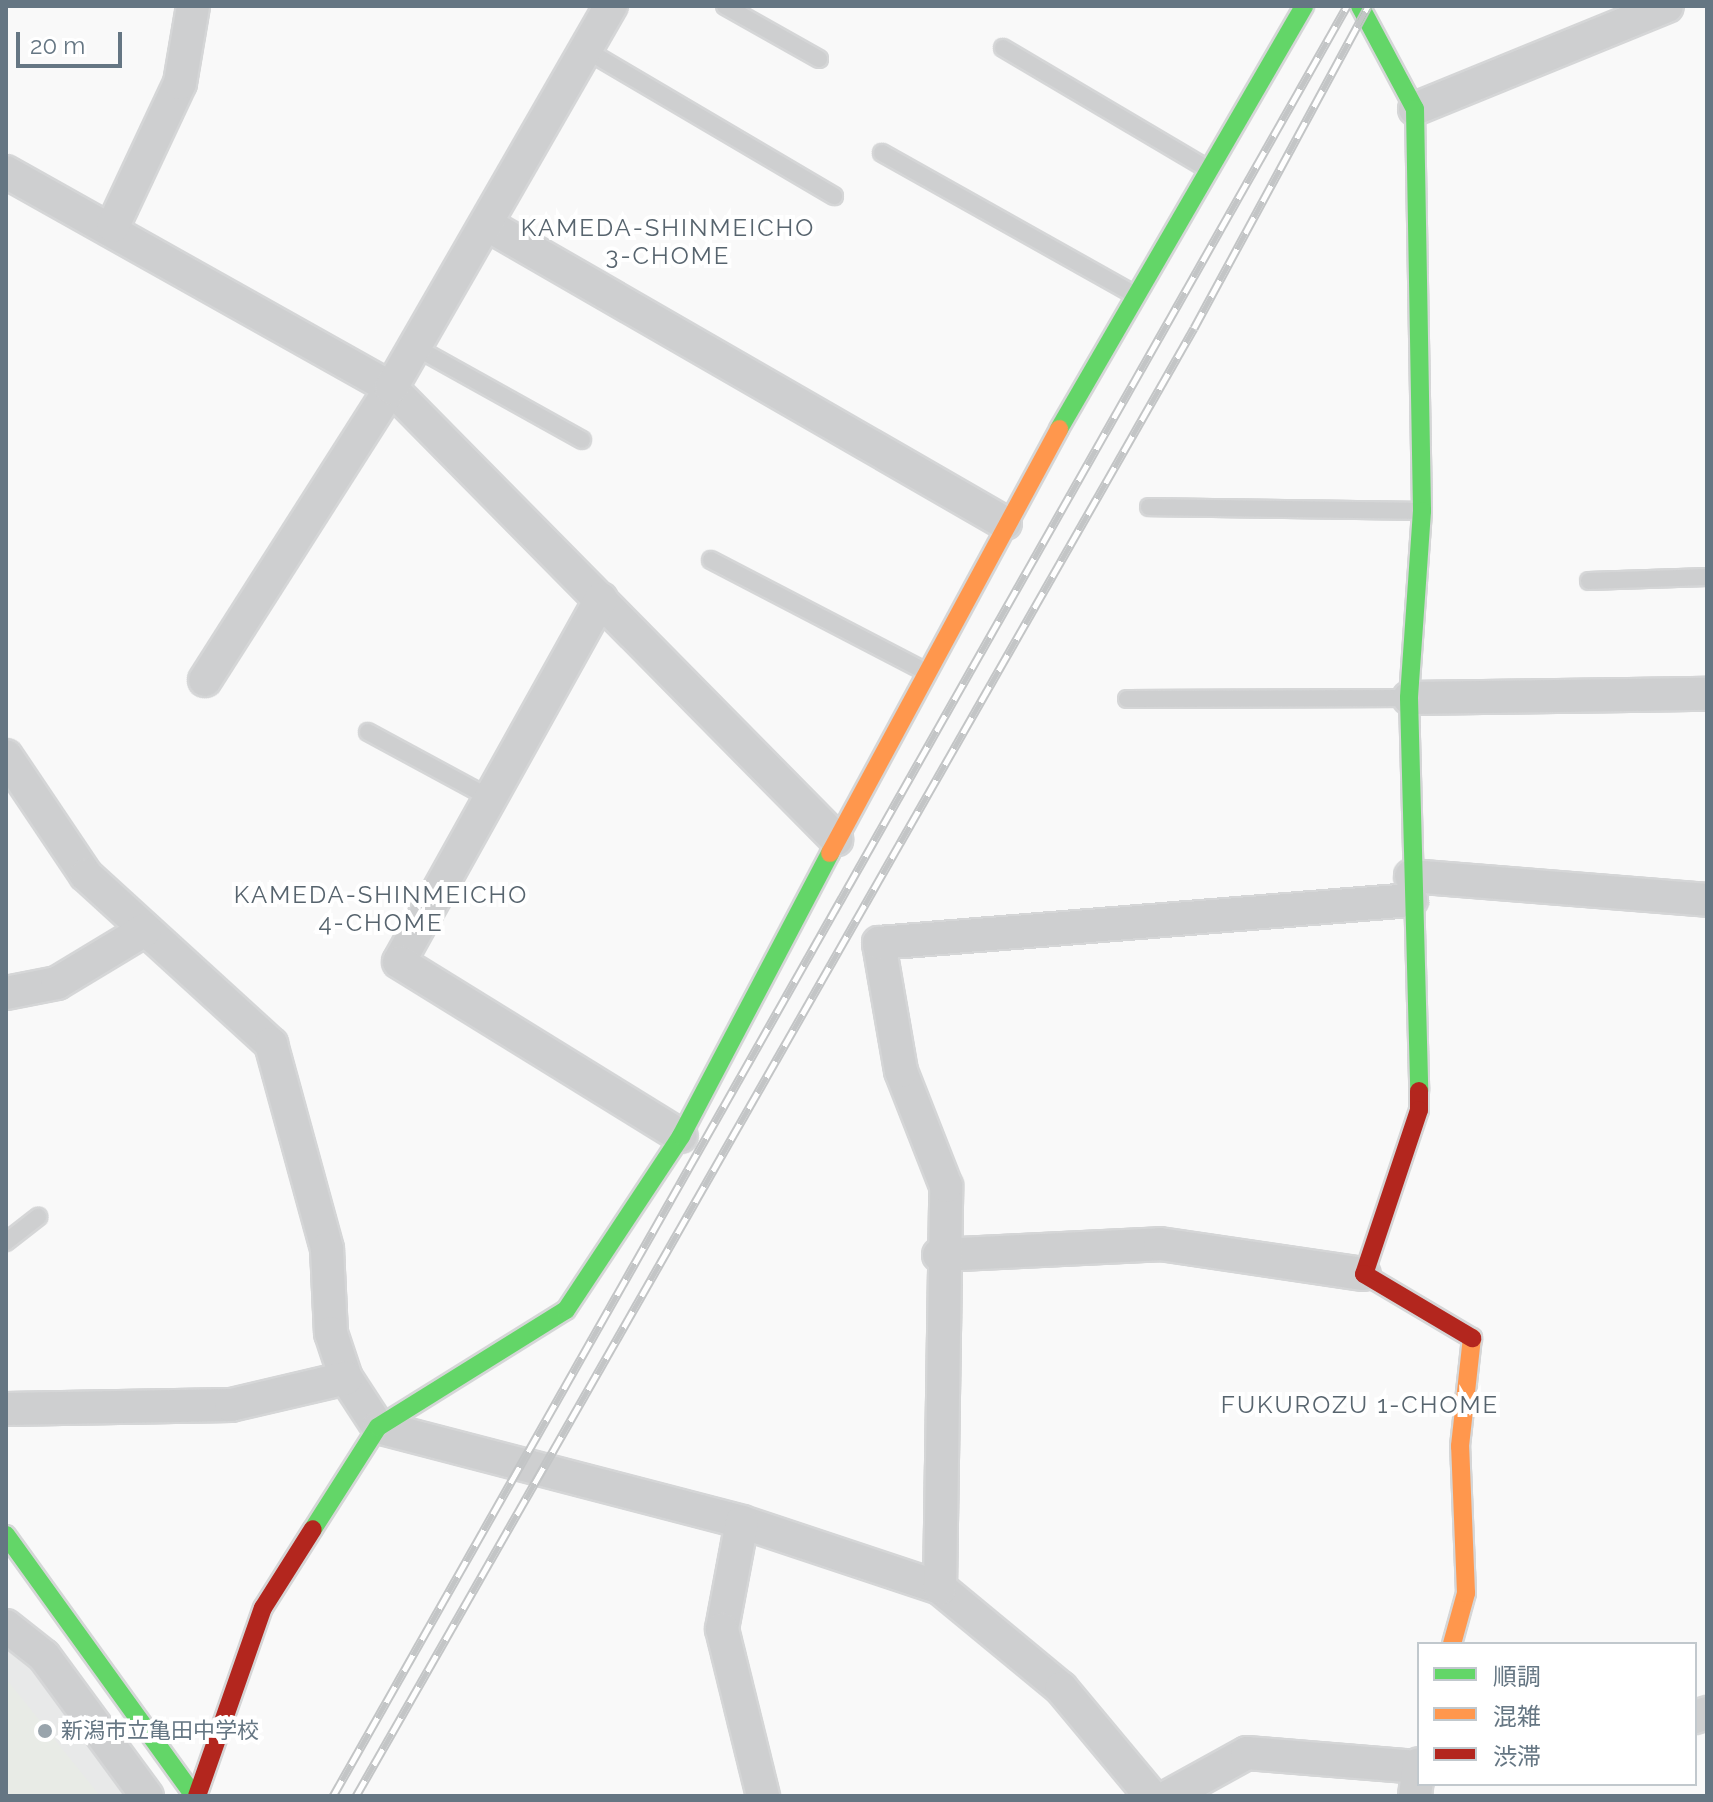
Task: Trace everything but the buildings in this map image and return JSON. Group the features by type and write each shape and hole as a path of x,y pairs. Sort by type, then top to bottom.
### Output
{"street":[{"path":"113,226 180,83 193,6"},
{"path":"205,680 391,388 611,6"},
{"path":"196,1796 263,1608 378,1427 566,1310 681,1136 1005,523 1213,172 1304,6"},
{"path":"1360,6 1415,109 1422,511 1409,698 1411,888 1419,1110 1364,1274"},
{"path":"1415,109 1667,6"},
{"path":"6,172 113,226 391,388 836,839"},
{"path":"486,224 1005,523"},
{"path":"601,599 399,962 681,1136"},
{"path":"1409,698 1707,694"},
{"path":"6,756 51,832 145,930 245,1012 271,1044 327,1249 331,1333 346,1378 378,1427 742,1522 940,1588 1061,1688 1151,1796"},
{"path":"940,1588 939,1255 946,1186 901,1071 879,943 1411,888 1707,900"},
{"path":"6,993 57,983 145,930"},
{"path":"939,1255 1160,1244 1364,1274 1472,1334 1460,1446 1469,1553 1452,1642"},
{"path":"6,1409 231,1405 346,1378"},
{"path":"742,1522 722,1629 763,1796"},
{"path":"6,1535 196,1796"},
{"path":"6,1626 44,1656 147,1796"},
{"path":"1169,1796 1247,1753 1417,1766"}],"lane":[{"path":"725,6 819,59"},
{"path":"1003,48 1213,172"},
{"path":"586,50 834,196"},
{"path":"882,153 1138,297"},
{"path":"415,347 582,440"},
{"path":"1149,507 1422,511"},
{"path":"711,560 928,673"},
{"path":"1589,581 1707,577"},
{"path":"1127,699 1409,698"},
{"path":"368,732 490,798"},
{"path":"6,1242 38,1217"}],"shaded area":[{"name":"新潟市立亀田中学校","path":"6,1640 37,1665 133,1796 6,1796"},
{"path":"7,1680 100,1796 6,1796"}],"railway":[{"path":"333,1796 1347,6"},
{"path":"356,1796 1194,328 1368,6"}],"traffic: fast":[{"path":"1059,429 1304,6"},
{"path":"1360,6 1415,109 1422,511 1409,698 1419,1091"},
{"path":"313,1529 378,1427 566,1310 681,1136 830,853"},
{"path":"6,1535 194,1796"}],"traffic: slow":[{"path":"830,853 1059,429"},
{"path":"1453,1642 1466,1593 1460,1446 1472,1338"}],"traffic: jam":[{"path":"1419,1091 1419,1110 1364,1274 1472,1338"},
{"path":"197,1796 263,1608 313,1529"}],"place":[{"name":"新潟市立亀田中学校","path":"45,1731"}],"district":[{"name":"KAMEDA-SHINMEICHO 3-CHOME","path":"668,242"},
{"name":"KAMEDA-SHINMEICHO 4-CHOME","path":"381,909"},
{"name":"FUKUROZU 1-CHOME","path":"1360,1405"}]}
